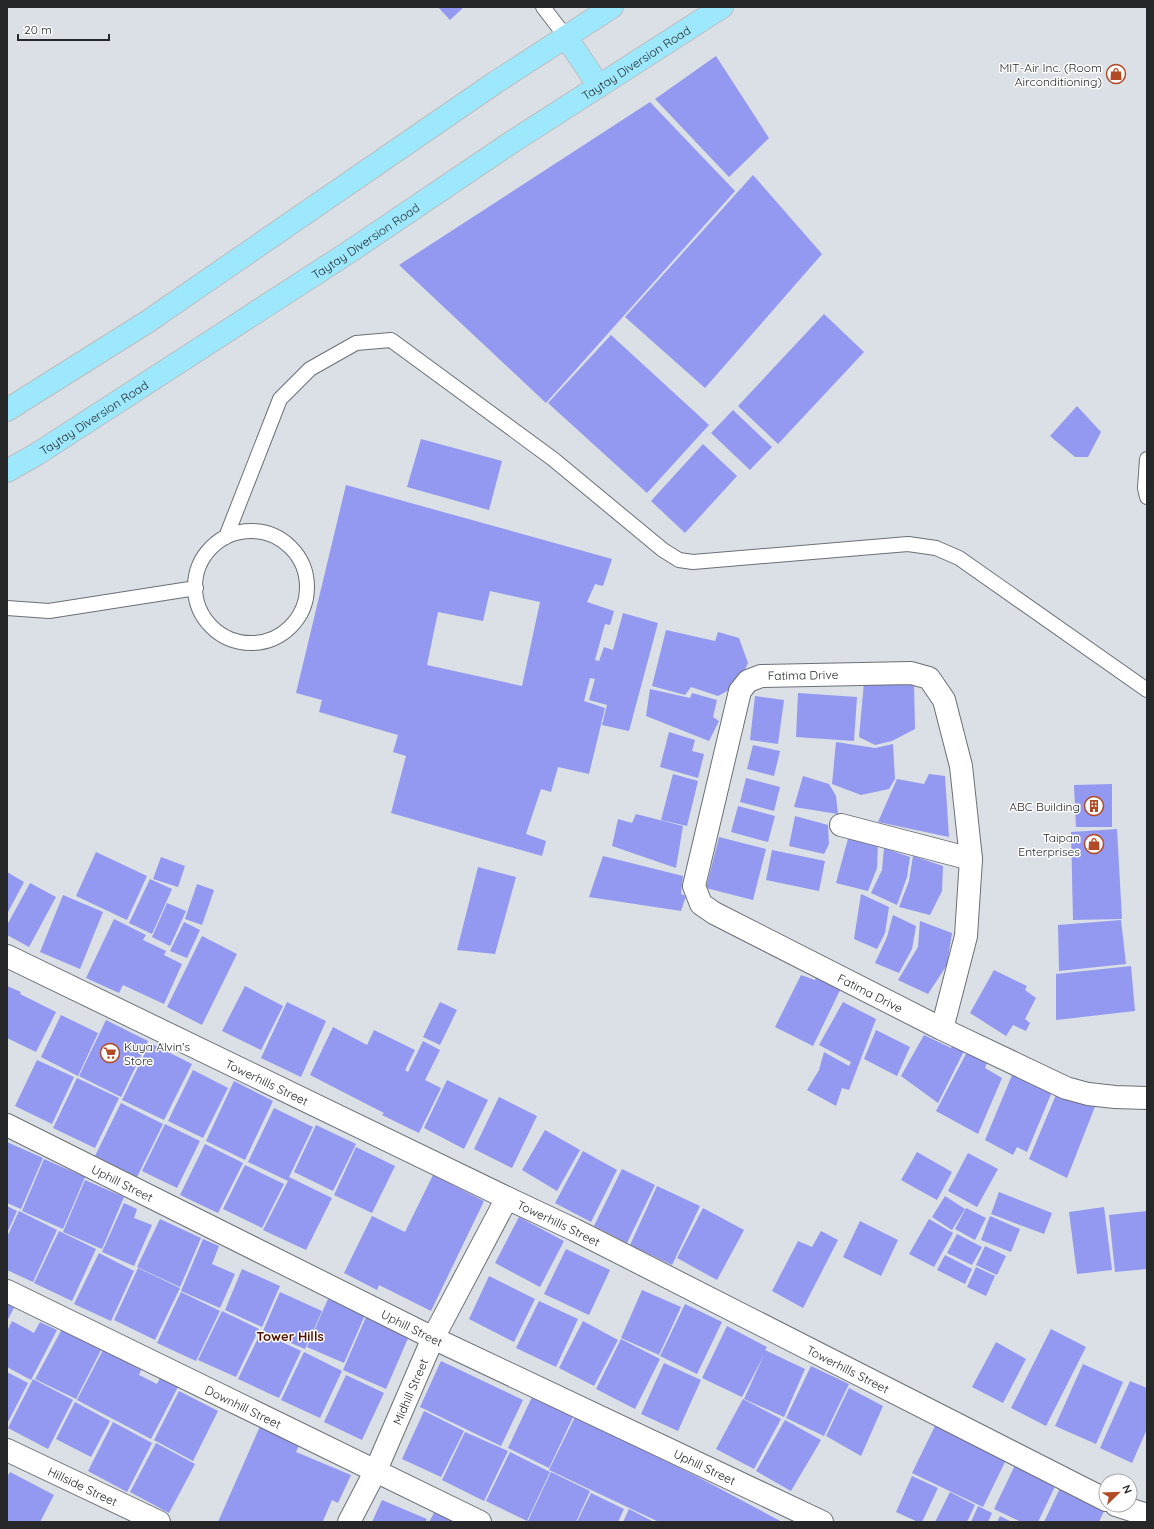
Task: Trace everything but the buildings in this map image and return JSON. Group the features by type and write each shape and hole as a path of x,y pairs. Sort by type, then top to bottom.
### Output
{"main road":[{"path":"7,410 147,322 483,91 612,7"},
{"name":"Taytay Diversion Road","path":"7,471 37,454 332,263 512,142 722,7"},
{"path":"566,37 599,86"}],"street":[{"name":"Fatima Drive","path":"942,1029 966,936 971,859 961,766 944,700 929,678 911,673 761,676 748,681 740,691 694,886 701,904 714,913 942,1029 1066,1088 1077,1092 1115,1097 1147,1098"},
{"path":"841,826 971,859"},
{"name":"Towerhills Street","path":"7,956 612,1248 1098,1496"},
{"name":"Uphill Street","path":"7,1125 433,1338 822,1522"},
{"name":"Midhill Street","path":"349,1522 376,1470 433,1338 507,1198"},
{"name":"Downhill Street","path":"7,1291 480,1522"},
{"name":"Hillside Street","path":"7,1450 159,1522"}],"lane":[{"path":"543,7 566,37"},
{"path":"226,537 280,398 310,369 356,343 392,340 554,458 663,550 679,560 693,562 908,544 936,548 959,558 1147,690"},
{"path":"1147,459 1145,488 1147,496"},
{"path":"243,532 261,532 278,538 292,549 302,564 307,581 306,600 300,616 288,630 272,640 255,644 237,642 221,634 207,622 199,606 196,588 197,573 203,558 213,546 226,537 243,532"},
{"path":"7,608 49,611 196,588"}],"place":[{"name":"MIT-Air Inc. (Room Airconditioning)","path":"1116,74"},
{"name":"ABC Building","path":"1094,806"},
{"name":"Taipan Enterprises","path":"1094,844"},
{"name":"Kuya Alvin’s Store","path":"110,1053"}],"district":[{"name":"Tower Hills","path":"290,1336"}]}
